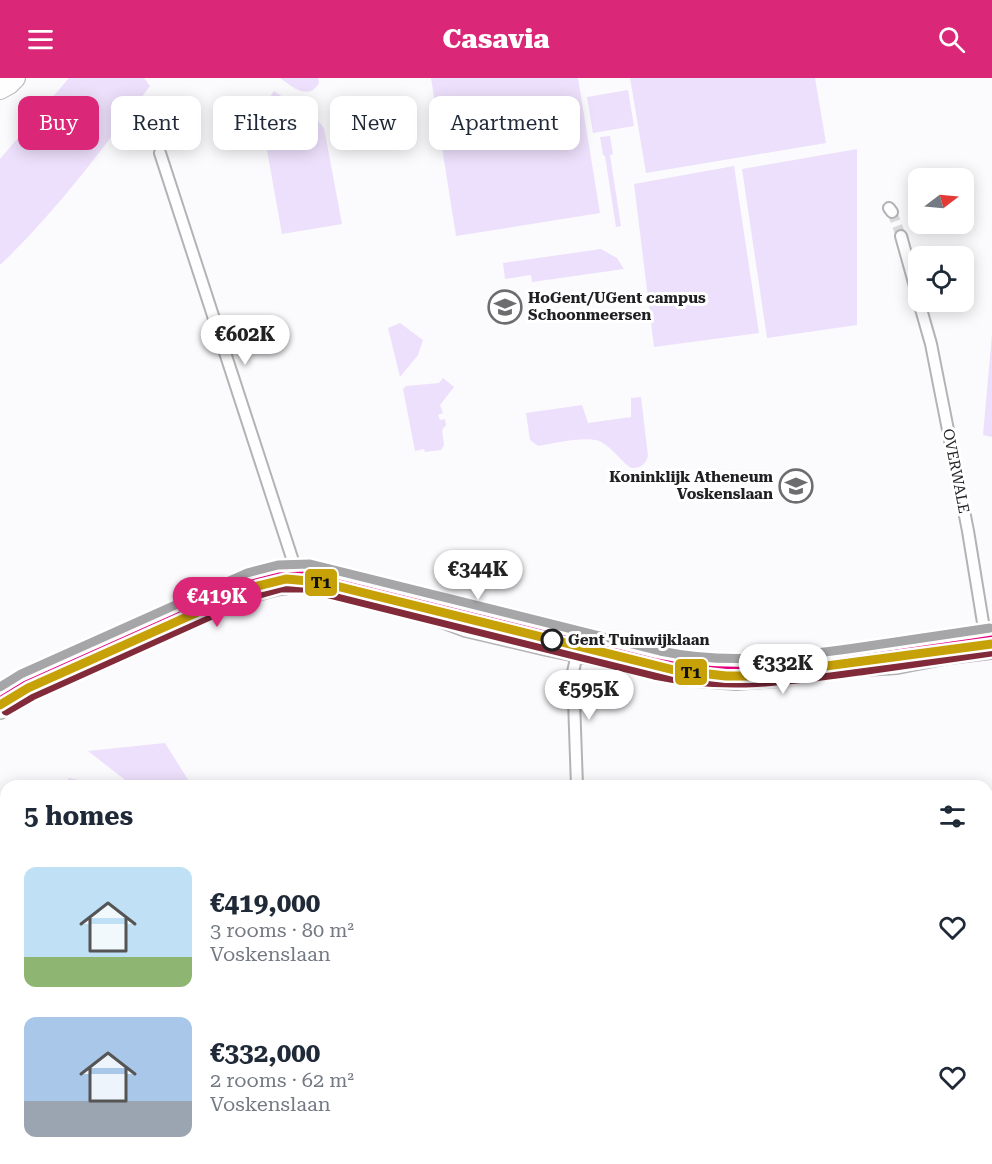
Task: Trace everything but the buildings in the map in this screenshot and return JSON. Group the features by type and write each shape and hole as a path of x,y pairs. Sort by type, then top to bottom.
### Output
{"highway":[{"path":"0,89 15,78"}],"street":[{"path":"160,153 292,558 295,580"},
{"path":"901,237 908,262"},
{"name":"OVERWALE","path":"922,312 931,344 990,644"},
{"path":"0,701 26,685 252,584 272,578 316,579 674,667 712,672 751,673 784,670 990,644"},
{"path":"0,711 36,689 242,598 295,580 434,617 466,628 697,679 736,682 778,679 848,669 875,669 990,644"},
{"path":"577,780 573,672 578,654"}],"shaded area":[{"path":"69,78 144,78 150,86 142,96 111,96 111,138 60,201 0,265 0,159 18,138 18,150 99,150 99,96 54,96"},
{"path":"280,78 318,78 319,83 315,88 305,92"},
{"path":"431,78 578,78 600,213 456,236 442,150 580,150 580,96 434,96"},
{"path":"630,78 815,78 826,143 646,173"},
{"path":"628,90 634,126 593,133 587,97"},
{"path":"274,91 281,96 271,96"},
{"path":"318,121 324,128 342,224 282,234 267,150 318,150"},
{"path":"610,136 613,154 610,155 621,226 616,227 600,137"},
{"path":"857,149 857,325 767,338 742,169"},
{"path":"734,166 759,333 654,347 634,184"},
{"path":"601,249 617,258 624,269 532,282 531,275 505,279 503,263"},
{"path":"400,323 423,340 418,355 400,377 388,328"},
{"path":"992,334 992,437 983,435"},
{"path":"443,378 454,387 440,405 443,413 438,415 440,420 445,419 446,425 442,430 444,445 441,450 415,451 403,389 406,386 439,383"},
{"path":"641,397 648,456 640,467 631,468 597,440 581,439 538,446 530,440 526,413 582,405 588,423 631,417 631,398"},
{"path":"165,743 188,780 125,780 88,751"}],"tunnel":[{"path":"892,212 901,236"}],"transit line":[{"path":"0,687 21,674 247,573 278,565 310,564 660,651 709,658 733,659 806,654 990,628"},
{"path":"0,701 26,685 252,584 279,577 307,576 683,668 756,671 806,667 992,640"},
{"name":"T1","path":"0,705 28,688 254,587 286,579 320,582 674,670 726,676 751,676 992,644"},
{"path":"6,711 32,696 256,595 281,588 305,588 681,680 732,683 808,678 992,652"}],"place":[{"name":"HoGent/UGent campus Schoonmeersen","path":"505,307"},
{"name":"Koninklijk Atheneum Voskenslaan","path":"796,486"},
{"name":"Gent Tuinwijklaan","path":"552,640"}]}
